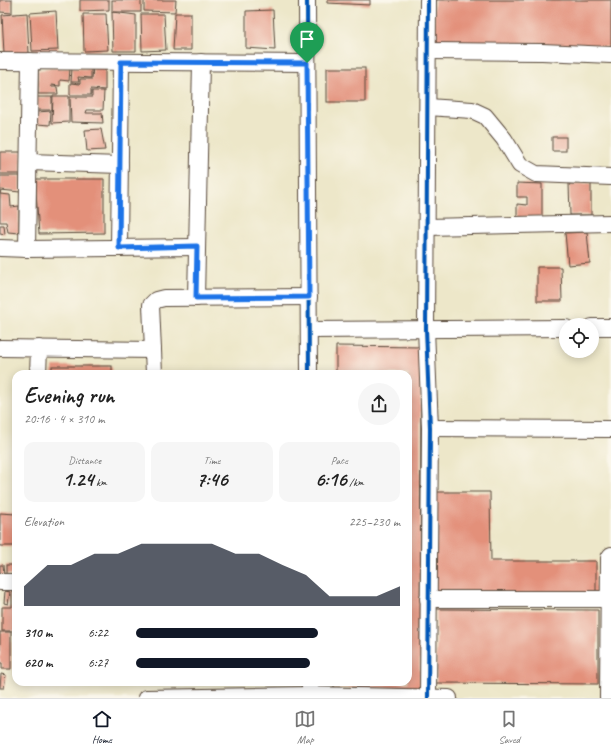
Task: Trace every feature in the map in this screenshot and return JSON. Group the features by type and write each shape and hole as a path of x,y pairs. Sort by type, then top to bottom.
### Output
{"street":[{"path":"307,0 309,370"},
{"path":"428,0 426,227 426,329 430,428 428,698"},
{"path":"428,51 542,52 611,55"},
{"path":"0,61 307,63"},
{"path":"27,249 30,62"},
{"path":"119,248 121,62"},
{"path":"196,298 201,62"},
{"path":"428,107 472,110 485,116 504,138 520,164 536,174 611,177"},
{"path":"29,162 120,165"},
{"path":"426,227 611,223"},
{"path":"0,248 27,249 197,246"},
{"path":"154,370 151,305 156,300 164,298 309,297"},
{"path":"599,327 611,327"},
{"path":"309,330 559,328"},
{"path":"0,348 153,350"},
{"path":"38,370 39,348"},
{"path":"430,428 611,429"},
{"path":"608,698 609,558 611,555"},
{"path":"0,582 12,582"},
{"path":"428,599 609,599"},
{"path":"146,698 310,692 449,698"}],"building":[{"path":"0,0 12,0 12,13 0,12"},
{"path":"80,0 109,0 109,10 80,11"},
{"path":"112,0 141,0 141,12 112,12"},
{"path":"144,0 176,0 175,12 144,11"},
{"path":"327,0 370,0 370,5 327,3"},
{"path":"434,0 611,0 611,47 434,45"},
{"path":"273,10 275,50 246,48 246,11"},
{"path":"56,11 58,50 32,51 30,13"},
{"path":"112,12 136,15 136,51 113,51"},
{"path":"27,13 29,53 4,54 2,15"},
{"path":"175,13 191,13 191,50 173,50"},
{"path":"83,14 106,14 108,50 84,51"},
{"path":"141,14 164,14 166,50 142,51"},
{"path":"93,65 105,65 105,90 91,89 91,95 70,95 70,83 80,84 80,79 92,79"},
{"path":"45,68 70,68 69,81 60,80 60,86 51,85 52,87 57,87 58,94 38,94 38,70"},
{"path":"72,68 91,69 91,78 78,77 79,82 71,82"},
{"path":"327,68 365,68 365,102 327,102"},
{"path":"92,91 104,91 103,110 87,110 86,113 102,113 103,123 71,122 70,97 92,97"},
{"path":"53,96 69,96 69,122 52,123"},
{"path":"37,97 52,97 52,110 37,110"},
{"path":"51,111 50,125 37,124 37,112"},
{"path":"101,129 105,150 87,151 85,130"},
{"path":"552,137 566,137 566,151 552,151"},
{"path":"0,152 22,152 21,174 0,174"},
{"path":"0,176 20,176 20,192 1,190 0,194"},
{"path":"35,179 104,179 104,233 39,234"},
{"path":"517,183 542,184 542,217 517,217 517,204 527,205 527,197 517,197"},
{"path":"591,183 591,215 570,215 569,184"},
{"path":"0,194 10,195 11,207 19,206 19,233 8,232 6,222 0,222"},
{"path":"0,225 4,225 5,234 0,233"},
{"path":"587,232 590,263 568,265 565,233"},
{"path":"537,267 561,267 562,301 537,301"},
{"path":"336,346 421,347 420,689 334,688 334,686 412,686 412,370 336,370"},
{"path":"52,366 112,366 112,370 52,370"},
{"path":"432,492 490,492 491,561 596,561 596,599 433,598"},
{"path":"0,513 12,514 12,546 0,546"},
{"path":"0,565 3,565 4,575 0,575"},
{"path":"6,565 12,565 12,575 6,575"},
{"path":"5,591 10,592 8,604 4,603"},
{"path":"2,607 12,607 12,631 2,631"},
{"path":"436,609 598,610 598,684 436,683"},
{"path":"0,632 11,632 11,669 2,669 2,663 0,663"},
{"path":"1,674 6,675 4,688 0,688"}],"cycle path":[{"path":"307,0 309,370"},
{"path":"428,0 426,329 430,428 428,698"}],"route":[{"path":"121,62 307,63 309,297 196,298 197,246 119,248 121,62"}]}
